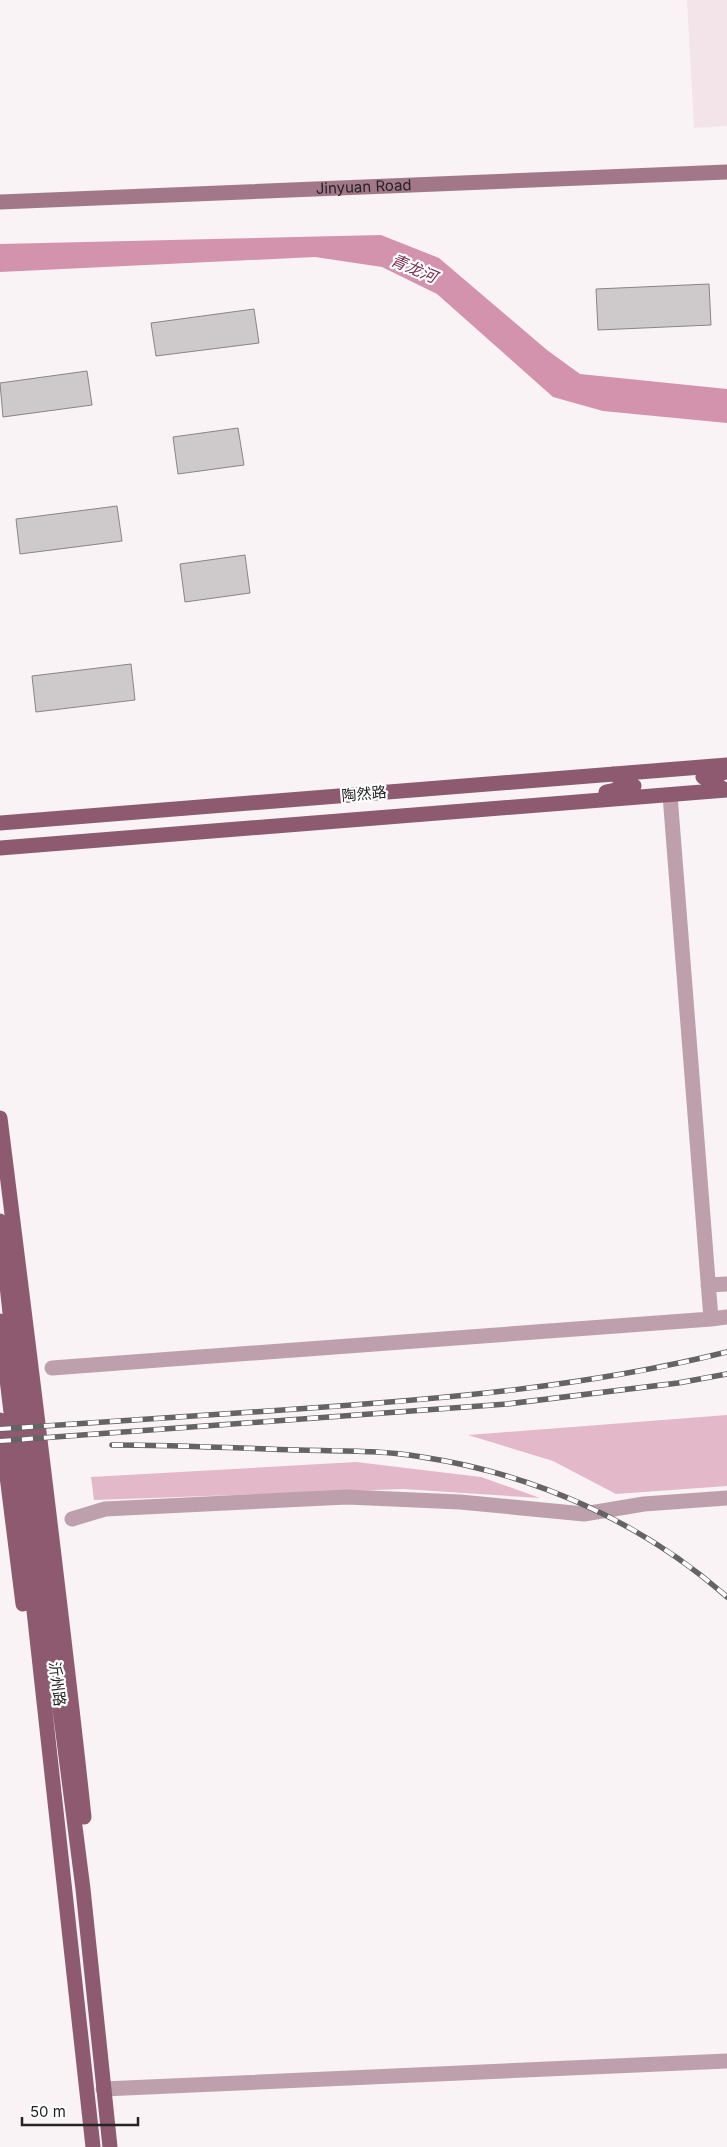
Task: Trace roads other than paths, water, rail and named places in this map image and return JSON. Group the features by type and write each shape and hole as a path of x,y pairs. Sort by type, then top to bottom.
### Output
{"main road":[{"name":"陶然路","path":"0,823 727,765"},
{"path":"726,790 703,777 727,772"},
{"path":"541,805 634,786 613,774"},
{"name":"陶然路","path":"0,848 726,790"},
{"path":"0,1118 32,1384 61,1599 86,1833 83,1889"},
{"name":"沂州路","path":"0,1221 14,1350 83,1889 110,2147"},
{"name":"沂州路","path":"0,1322 26,1529 93,2147"},
{"path":"0,1420 13,1513 50,1840 64,1888"}],"street":[{"name":"Jinyuan Road","path":"0,202 727,172"},
{"path":"670,795 711,1319"},
{"path":"708,1285 727,1284"},
{"path":"52,1368 727,1317"},
{"path":"72,1519 105,1509 347,1497 460,1502 584,1514 644,1504 727,1498"},
{"path":"103,2089 727,2061"}],"water":[{"name":"青龙河","path":"381,235 439,258 547,350 580,374 727,389 727,423 603,411 553,397 437,294 382,267 315,257 0,272 0,244"}],"railway":[{"path":"0,1429 460,1396 567,1383 674,1364 727,1352"},
{"path":"0,1441 507,1404 678,1383 727,1374"},
{"path":"112,1445 375,1452 422,1457 464,1465 545,1489 585,1505 623,1524 694,1570 727,1597"}]}
